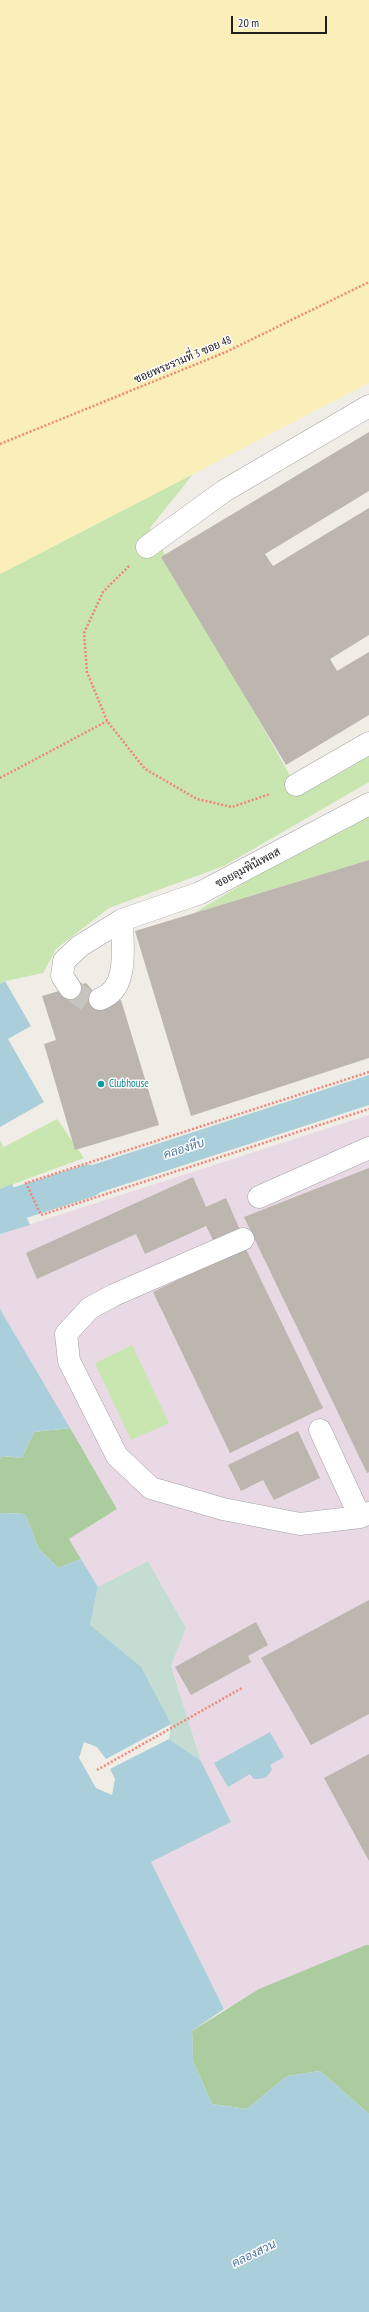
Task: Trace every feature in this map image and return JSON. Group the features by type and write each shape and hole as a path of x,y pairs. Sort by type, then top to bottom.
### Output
{"lane":[{"path":"147,547 224,491 369,406"},
{"path":"296,786 369,742"},
{"name":"ซอยลุมพินีเพลส","path":"70,988 62,976 64,961 80,946 122,920 200,893 369,804"},
{"path":"100,999 109,996 120,982 122,920"},
{"path":"259,1197 369,1148"},
{"path":"243,1239 114,1295 90,1308 66,1334 69,1361 117,1456 150,1488 223,1509 300,1524 364,1515 320,1430"}],"path":[{"name":"ซอยพระรามที่ 3 ซอย 48","path":"0,444 226,352 369,282"},
{"path":"147,547 104,592 84,633 87,672 107,721 145,769 197,799 232,806 296,786"},
{"path":"0,778 107,721"},
{"path":"369,1072 26,1183 41,1215 369,1109"},
{"path":"97,1770 242,1688"}],"shaded area":[{"path":"369,1115 369,2090 307,1974 224,2009 151,1862 231,1822 201,1761 171,1666 186,1628 148,1561 98,1587 69,1539 117,1509 0,1309 0,1234"}],"green space":[{"path":"193,474 150,528 301,795 369,756 369,782 224,866 109,908 56,949 43,973 6,981 0,984 0,574"},
{"path":"369,816 369,860 194,913 295,853"},
{"path":"57,1119 84,1158 0,1189 0,1141 4,1147"},
{"path":"132,1345 169,1423 131,1440 95,1363"},
{"path":"70,1428 117,1509 69,1539 81,1559 58,1568 39,1549 25,1514 0,1513 0,1459 2,1456 22,1458 34,1432"},
{"path":"148,1561 186,1628 171,1666 201,1761 169,1739 171,1723 90,1625 98,1587"},
{"path":"369,1945 369,2114 320,2071 287,2076 247,2109 212,2104 193,2061 192,2031 259,1989"}],"sand":[{"path":"0,0 369,0 369,383 0,574"}],"water":[{"path":"5,981 31,1026 8,1039 44,1102 0,1127 0,984"},
{"path":"369,1075 369,1105 49,1209 40,1182"},
{"path":"12,1184 30,1225 0,1234 0,1189"},
{"path":"0,1309 70,1428 34,1432 22,1458 3,1456 0,1459"},
{"name":"คลองสวน","path":"0,1513 25,1514 39,1549 58,1568 81,1559 98,1587 90,1625 141,1667 171,1724 106,1759 97,1747 84,1742 79,1758 96,1788 112,1795 115,1779 110,1769 169,1739 201,1761 231,1822 151,1862 224,2009 192,2031 193,2061 212,2104 247,2109 287,2076 320,2071 369,2114 369,2312 0,2312"},
{"path":"270,1732 284,1757 270,1765 272,1769 265,1777 254,1779 250,1774 228,1787 214,1763"}],"building":[{"path":"369,432 369,491 265,554 273,566 369,508 369,635 330,659 337,671 369,652 369,715 286,765 161,557"},
{"path":"369,860 369,1058 191,1116 135,931"},
{"name":"Clubhouse","path":"86,983 106,1005 121,1000 159,1125 75,1150 44,1044 56,1040 42,996"},
{"path":"369,1168 369,1472 367,1473 244,1217"},
{"path":"193,1177 206,1207 226,1198 240,1230 214,1242 206,1226 145,1254 136,1234 37,1279 26,1253"},
{"path":"245,1247 323,1408 230,1453 153,1292"},
{"path":"298,1431 320,1478 274,1500 263,1480 241,1491 228,1465"},
{"path":"369,1600 369,1714 311,1745 261,1658"},
{"path":"256,1622 268,1645 248,1656 251,1662 191,1695 175,1667"},
{"path":"369,1754 369,1861 324,1778"}],"waterway":[{"name":"คลองหีบ","path":"0,1209 88,1181"}],"tunnel":[{"path":"70,988 90,1003 100,999"}],"place":[{"name":"Clubhouse","path":"101,1084"}]}
